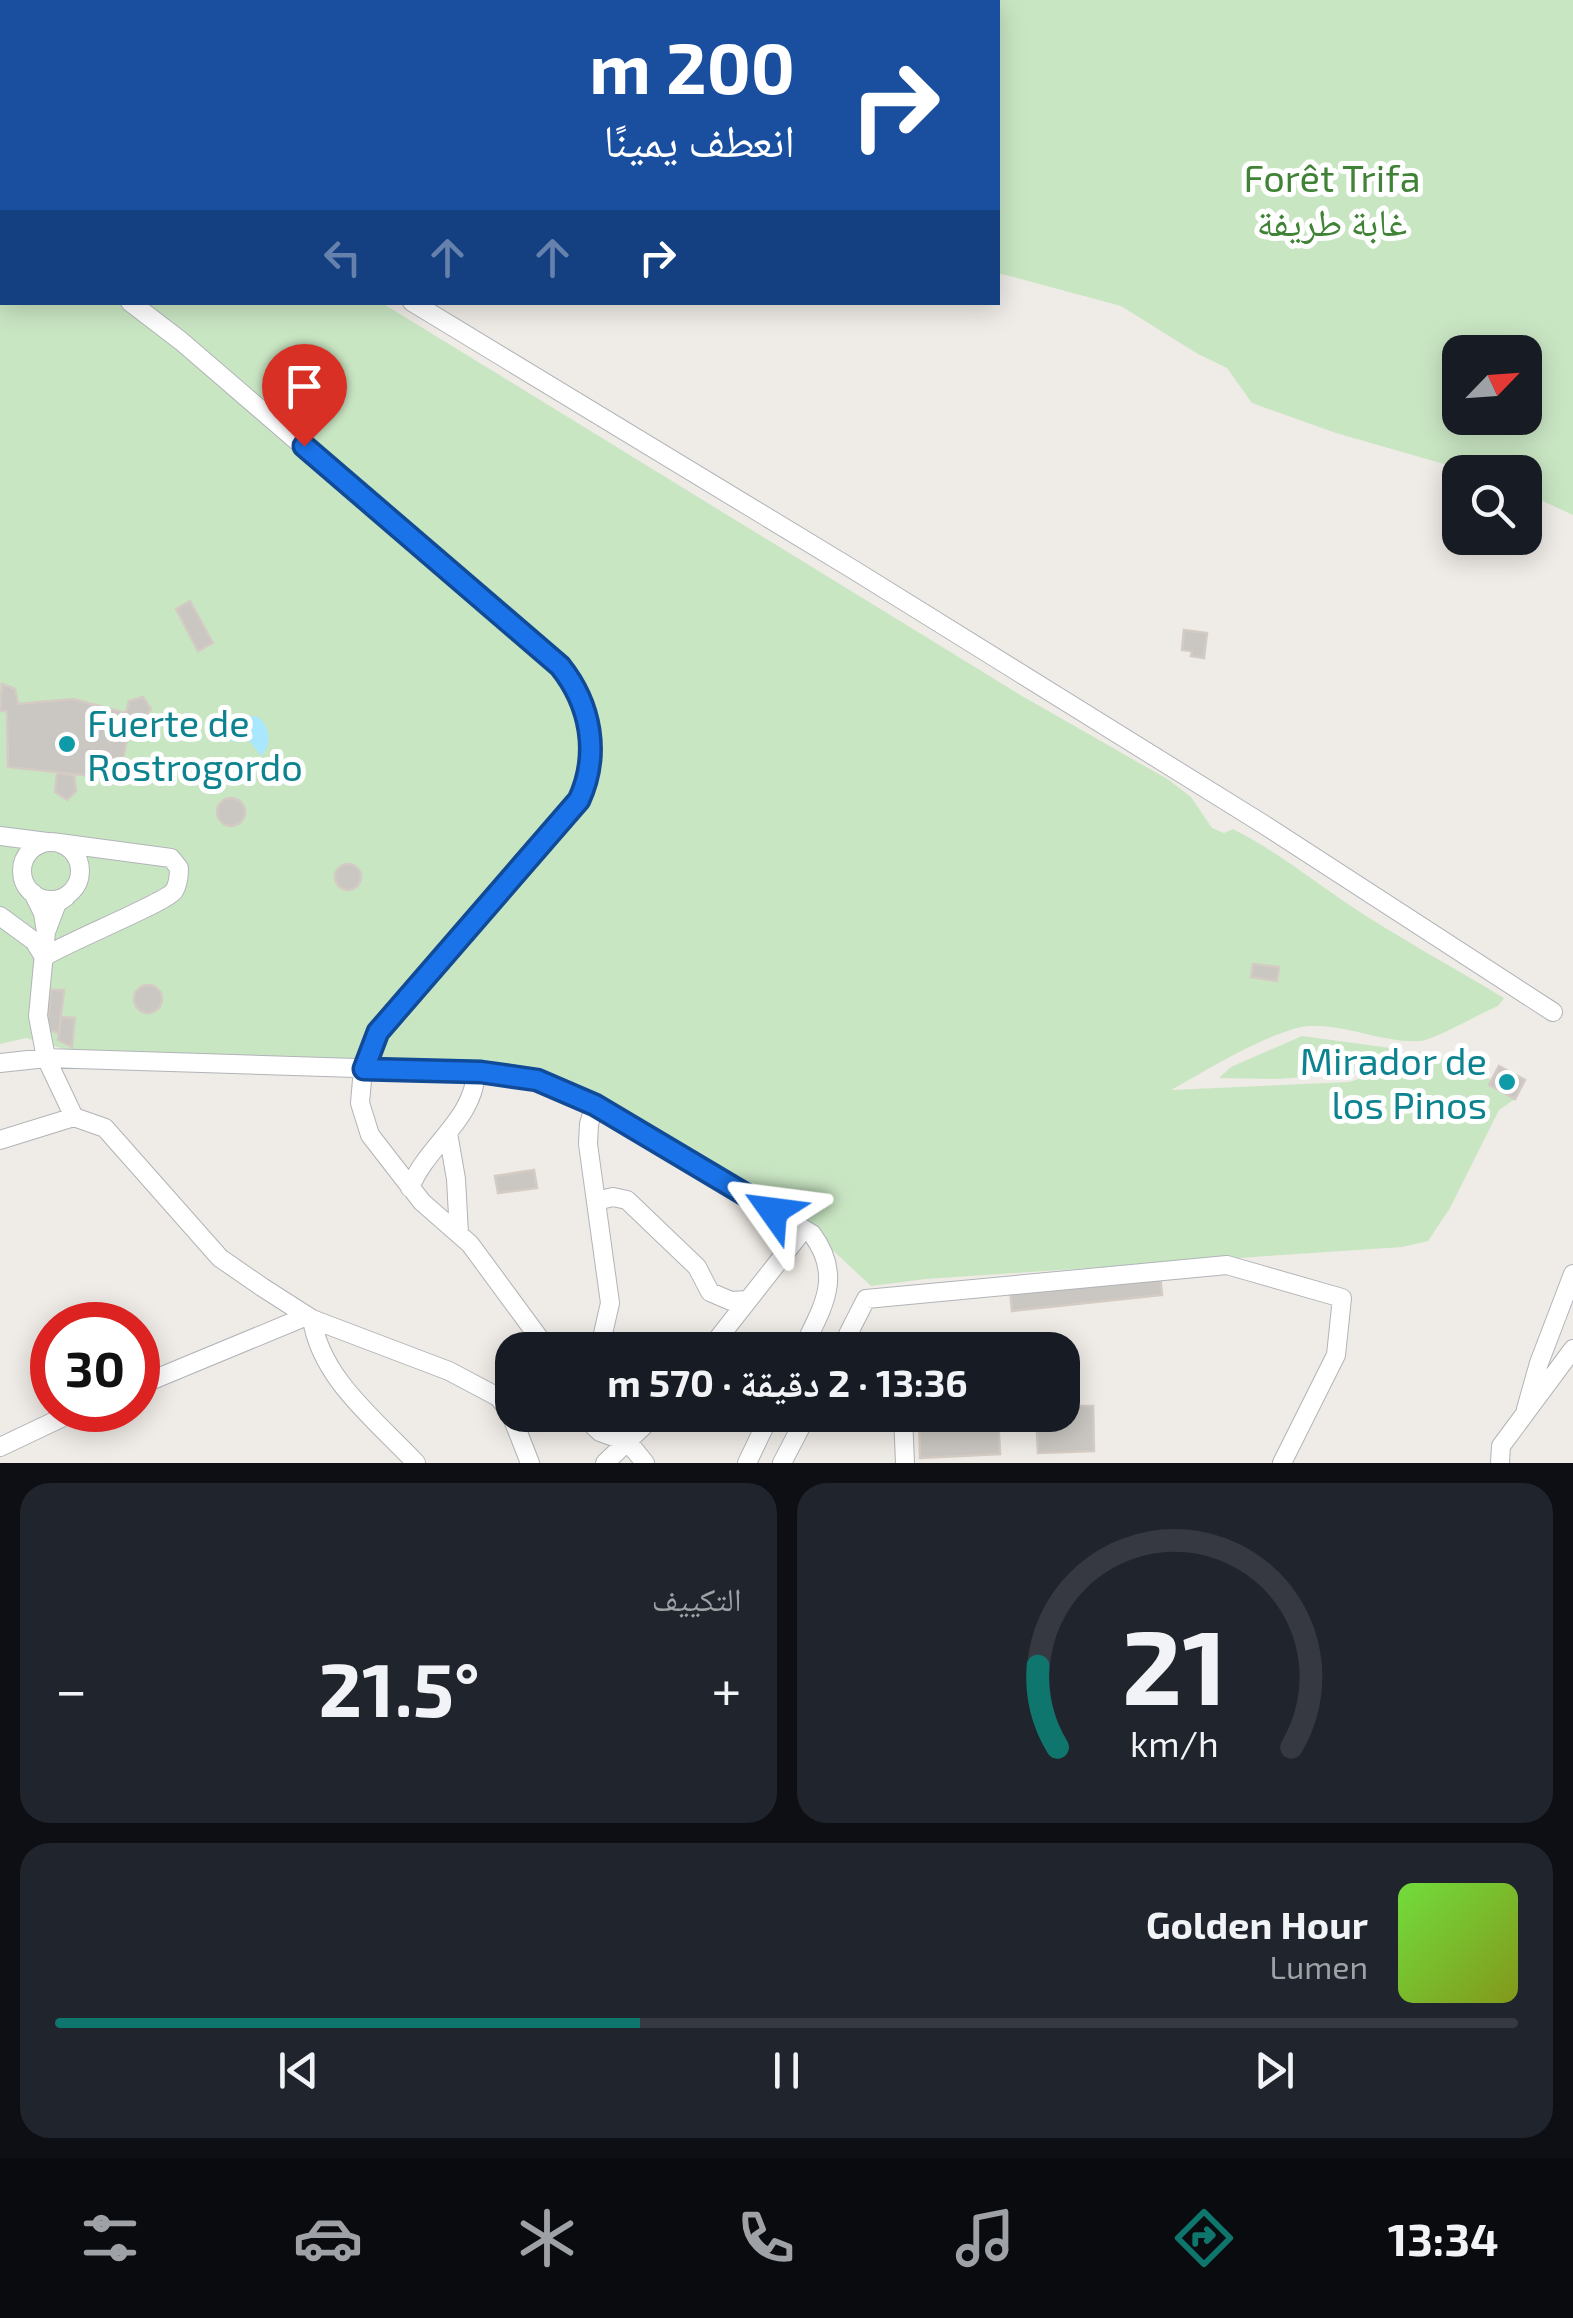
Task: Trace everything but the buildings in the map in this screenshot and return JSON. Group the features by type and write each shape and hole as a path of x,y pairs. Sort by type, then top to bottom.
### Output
{"street":[{"path":"134,305 560,666 581,700 591,747 589,772 579,800 378,1032 363,1069 360,1103 365,1125 410,1188 470,1244 535,1332"},
{"path":"417,305 1263,824 1553,1012"},
{"path":"0,836 171,858 178,868 174,891 163,900 69,941 44,957"},
{"path":"74,1117 46,1058 38,1016 46,932 43,913 25,882 22,868 35,847 53,843 77,858 80,873"},
{"path":"46,932 57,903 76,887 87,857 98,850"},
{"path":"32,893 44,900 68,895"},
{"path":"0,916 34,942 44,957"},
{"path":"0,1062 46,1058 476,1072 537,1080 595,1105 808,1232 828,1262 830,1284 810,1332"},
{"path":"410,1188 419,1169 470,1101 476,1072"},
{"path":"595,1105 588,1134 610,1303 603,1332"},
{"path":"0,1140 74,1117 105,1128 220,1258 310,1317 484,1387 510,1412 530,1463"},
{"path":"448,1133 459,1234"},
{"path":"596,1201 612,1197 627,1200 698,1267 710,1292 731,1301 748,1300"},
{"path":"723,1332 808,1232"},
{"path":"849,1332 866,1299 1227,1266 1342,1298 1336,1355 1282,1463"},
{"path":"1526,1409 1573,1274"},
{"path":"160,1377 310,1317"},
{"path":"310,1317 320,1351 336,1379 416,1463"},
{"path":"1500,1463 1500,1446 1573,1349"},
{"path":"0,1447 32,1432"},
{"path":"600,1432 628,1442 645,1463"},
{"path":"606,1463 638,1432"},
{"path":"747,1463 762,1432"},
{"path":"782,1463 798,1432"},
{"path":"903,1432 905,1463"}],"green space":[{"name":"Forêt Trifa غابة طريفة","path":"1000,0 1573,0 1573,515 1542,501 1542,455 1442,455 1442,463 1336,433 1252,403 1227,368 1121,306 1000,274"},
{"path":"0,305 385,305 1022,696 1169,780 1191,797 1212,828 1224,833 1233,829 1249,838 1375,921 1504,998 1498,1006 1420,1041 1326,1026 1297,1028 1248,1048 1171,1090 1348,1082 1398,1054 1418,1052 1492,1080 1489,1085 1515,1099 1499,1110 1450,1208 1428,1241 1402,1247 871,1286 810,1229 572,1085 526,1067 75,1052 26,1038 0,1044"},
{"path":"1302,1036 1390,1048 1388,1055 1359,1073 1277,1079 1219,1078 1231,1067"}],"water":[{"path":"245,715 258,717 267,731 267,746 261,756 248,739 233,742 224,733 231,721"}],"place":[{"name":"Fuerte de Rostrogordo","path":"67,744"},
{"name":"Mirador de los Pinos","path":"1507,1082"}],"route":[{"path":"304,446 560,666 581,700 591,747 589,772 579,800 378,1032 364,1069 481,1072 537,1080 595,1105 773,1211"}]}
